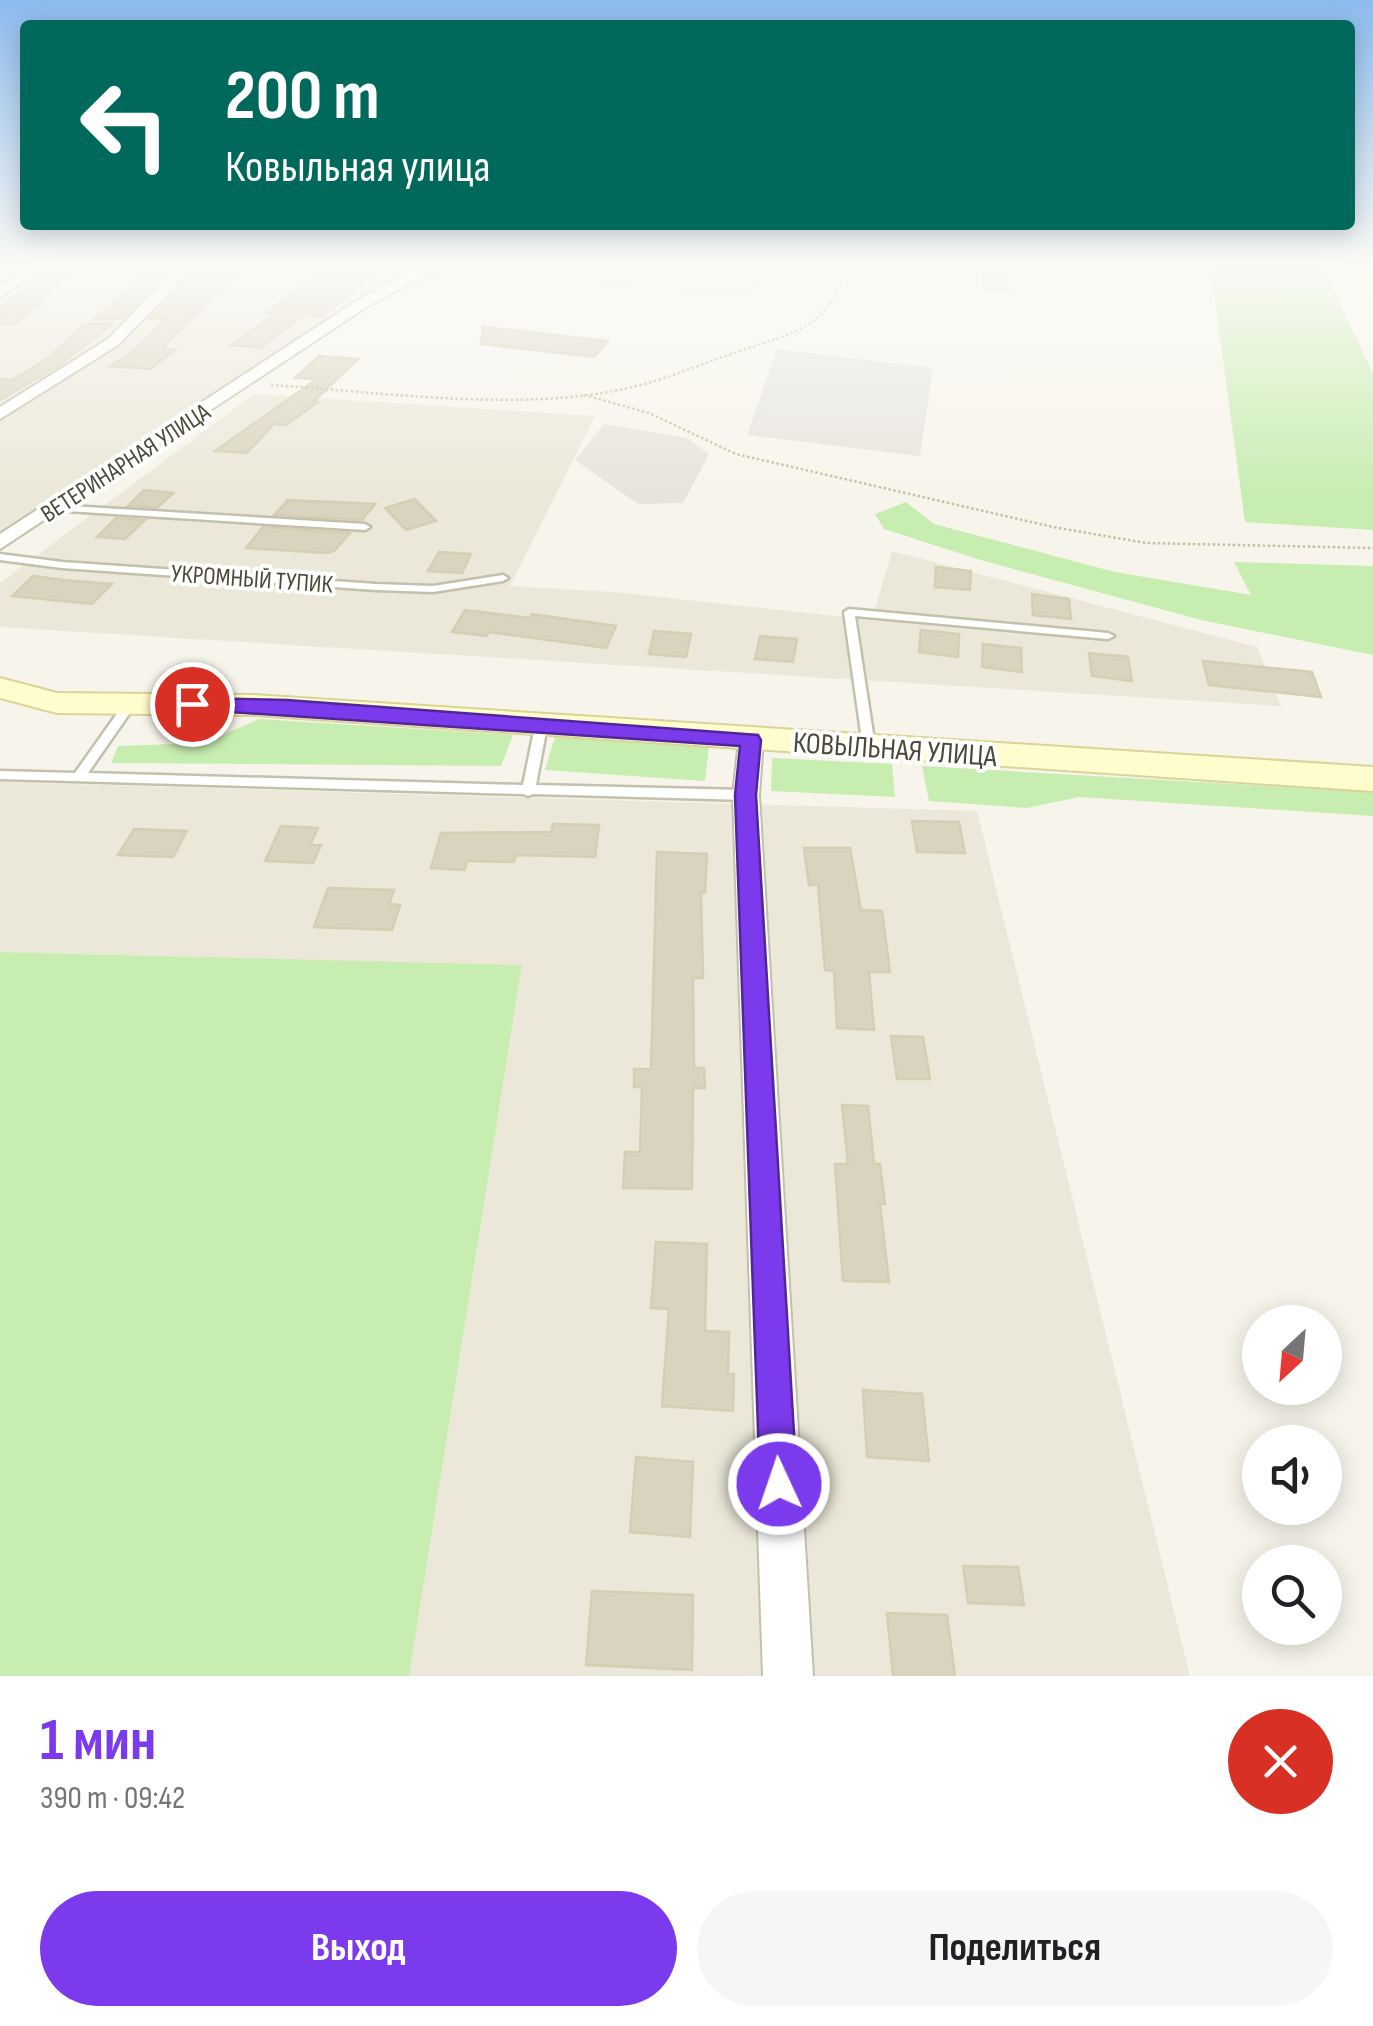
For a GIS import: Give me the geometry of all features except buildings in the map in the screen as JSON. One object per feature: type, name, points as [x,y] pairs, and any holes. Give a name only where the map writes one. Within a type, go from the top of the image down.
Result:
[{"type":"street","points":[[0,414],[114,341]]},
{"type":"street","name":"ВЕТЕРИНАРНАЯ УЛИЦА","points":[[0,543],[307,341]]},
{"type":"street","name":"КОВЫЛЬНАЯ УЛИЦА","points":[[0,688],[58,703],[254,704],[1373,779]]},
{"type":"street","points":[[751,740],[746,795],[788,1676]]},
{"type":"lane","name":"УКРОМНЫЙ ТУПИК","points":[[54,508],[365,527]]},
{"type":"lane","name":"УКРОМНЫЙ ТУПИК","points":[[0,558],[376,587],[433,589],[503,578]]},
{"type":"lane","points":[[869,747],[849,612],[1108,636]]},
{"type":"lane","points":[[79,778],[130,704]]},
{"type":"lane","points":[[528,791],[540,726]]},
{"type":"lane","points":[[0,775],[746,795]]},
{"type":"path","points":[[247,382],[527,400],[634,387],[766,341]]},
{"type":"path","points":[[584,395],[649,412],[736,454],[1052,527],[1146,543],[1373,548]]},
{"type":"shaded area","points":[[0,341],[302,341],[0,539]]},
{"type":"shaded area","points":[[777,349],[933,368],[920,456],[747,435]]},
{"type":"shaded area","points":[[254,394],[595,416],[510,586],[614,592],[872,620],[892,551],[1257,647],[1281,706],[0,627],[0,583]]},
{"type":"shaded area","points":[[604,424],[687,438],[709,454],[683,503],[638,504],[575,460]]},
{"type":"shaded area","points":[[0,782],[977,811],[1190,1676],[409,1676],[522,966],[0,952]]},
{"type":"green space","points":[[1221,341],[1358,341],[1373,374],[1373,530],[1245,522]]},
{"type":"green space","points":[[906,502],[934,524],[1115,572],[1251,595],[1234,562],[1373,566],[1373,655],[1201,620],[984,561],[884,529],[875,514]]},
{"type":"green space","points":[[259,719],[513,735],[501,766],[111,763],[118,746],[205,743]]},
{"type":"green space","points":[[555,737],[709,747],[705,781],[545,770]]},
{"type":"green space","points":[[772,758],[892,764],[895,797],[771,791]]},
{"type":"green space","points":[[922,766],[1373,792],[1373,816],[1079,797],[1027,808],[929,801]]},
{"type":"green space","points":[[0,952],[522,965],[409,1676],[0,1676]]},
{"type":"route","points":[[192,704],[287,706],[751,740],[746,795],[779,1484]]}]
